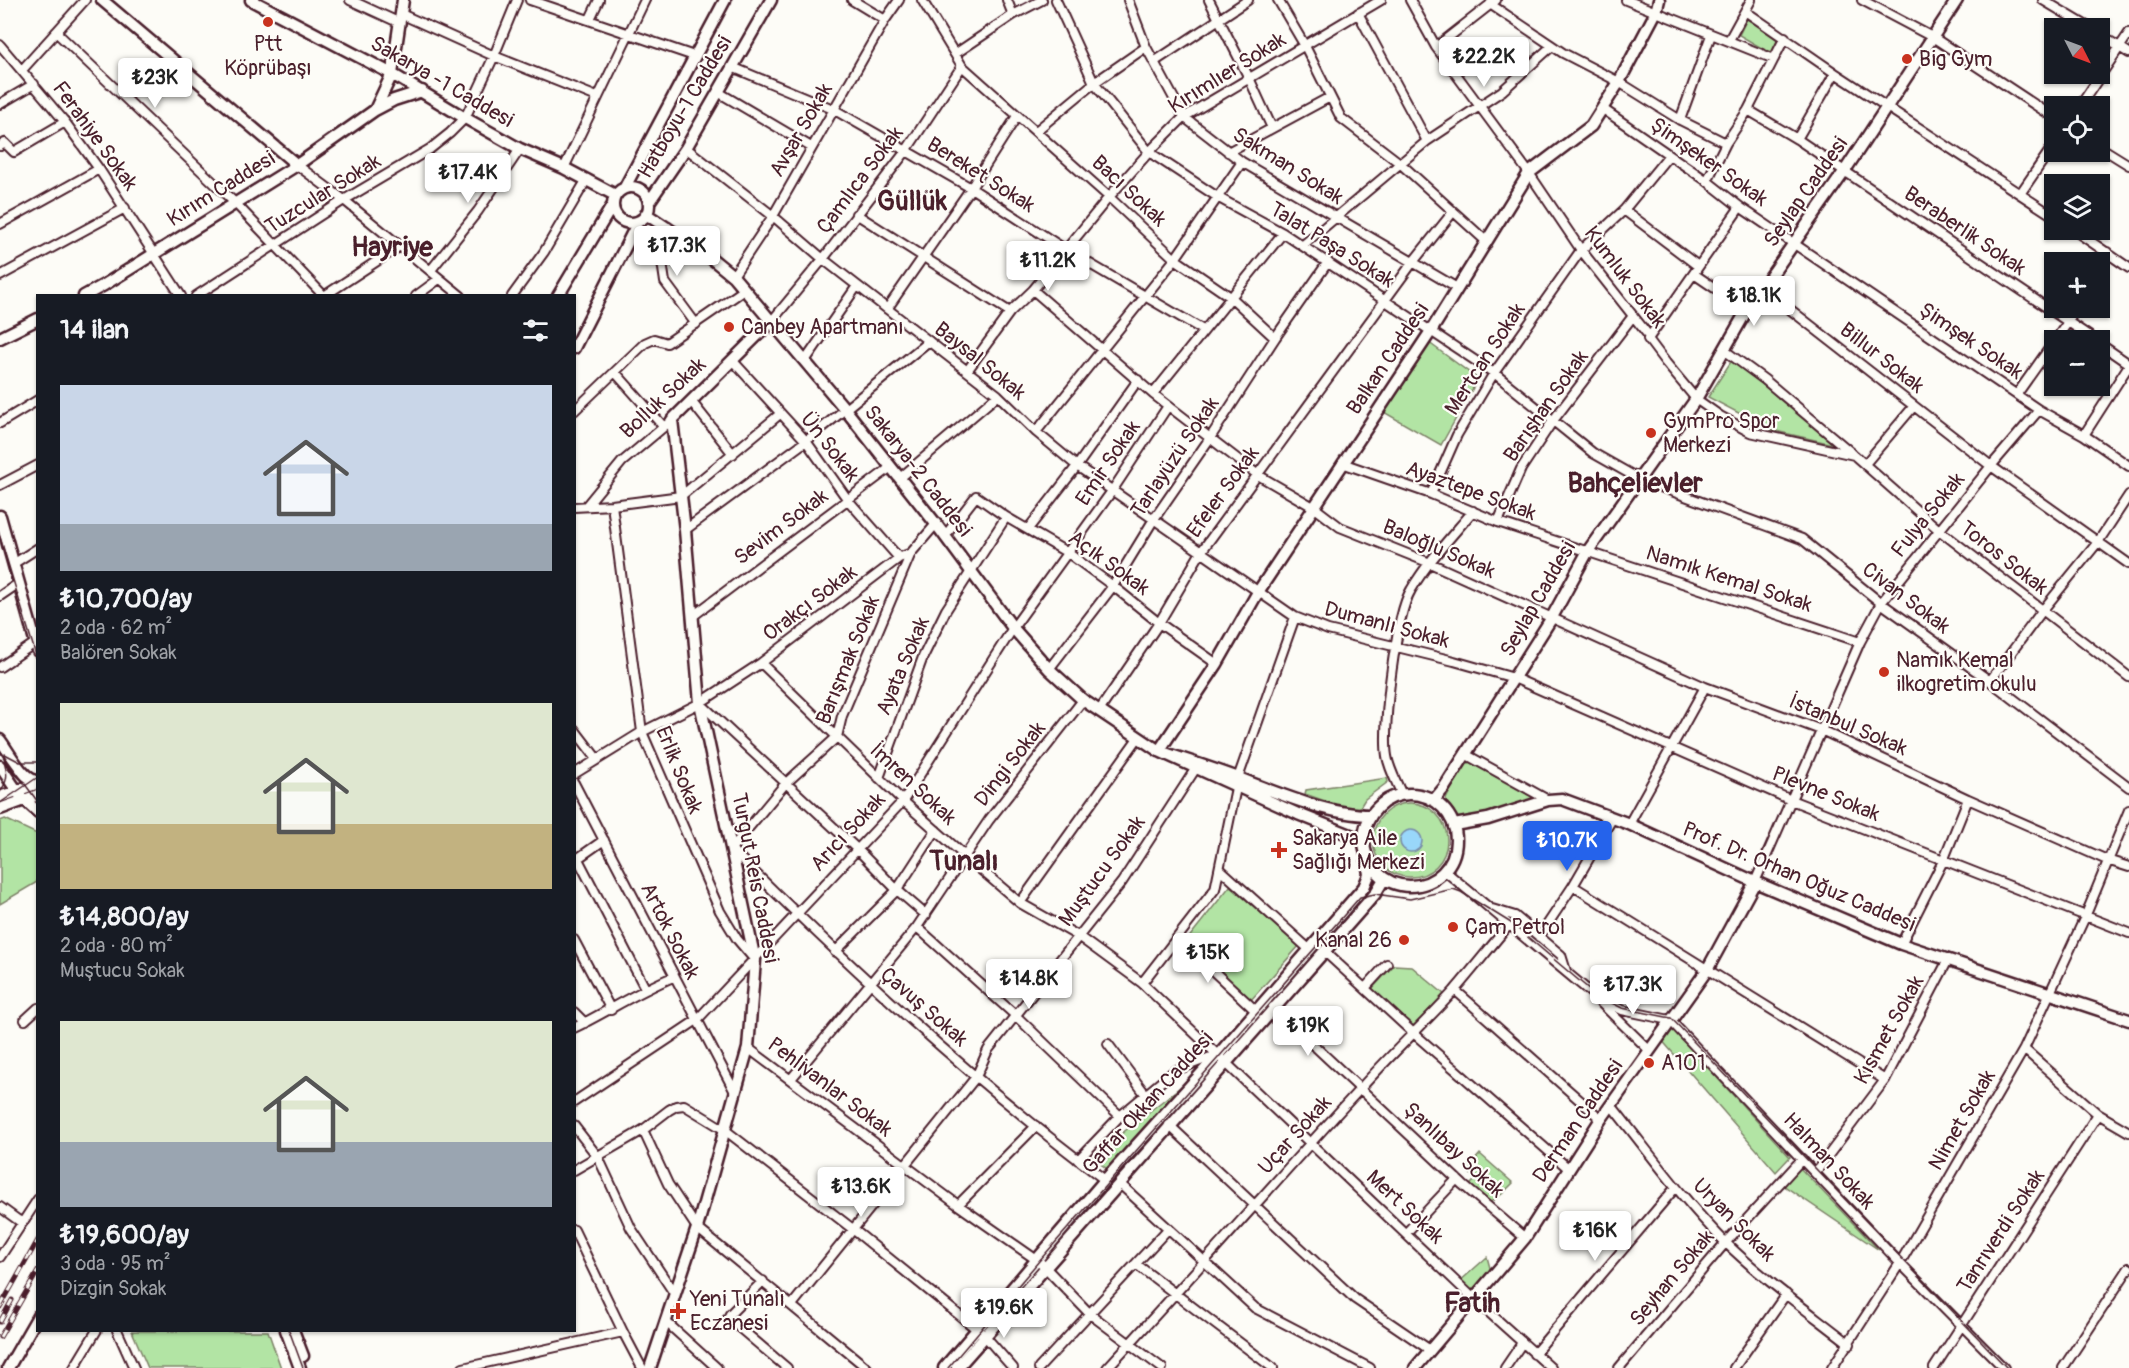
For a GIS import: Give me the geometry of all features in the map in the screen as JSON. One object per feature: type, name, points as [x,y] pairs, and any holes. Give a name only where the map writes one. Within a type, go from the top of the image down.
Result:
[{"type":"main road","points":[[102,0],[297,165]]},
{"type":"main road","name":"Sakarya -1 Caddesi","points":[[251,0],[263,3],[393,74],[520,148],[587,179],[614,200],[614,212],[621,220],[632,223],[642,218]]},
{"type":"main road","name":"Kırım Caddesi","points":[[375,111],[393,74],[403,0]]},
{"type":"main road","points":[[559,294],[614,200],[625,188],[725,0]]},
{"type":"main road","name":"Hatboyu-1 Caddesi","points":[[649,202],[686,148],[771,0]]},
{"type":"main road","name":"Balkan Caddesi","points":[[1159,751],[1217,664],[1258,592],[1431,331],[1529,173],[1591,126],[1603,109],[1656,12],[1659,0]]},
{"type":"main road","name":"Seylap Caddesi","points":[[1434,800],[1444,788],[1551,619],[1588,551],[1696,399],[1747,310],[1844,172],[1957,0]]},
{"type":"main road","name":"Kırım Caddesi","points":[[88,294],[236,204],[375,111],[394,100],[422,91]]},
{"type":"main road","points":[[576,344],[649,202],[643,191],[638,188],[625,188]]},
{"type":"main road","name":"Sakarya-2 Caddesi","points":[[642,218],[668,227],[733,276],[846,409],[936,524],[1013,628],[1049,669],[1083,700],[1159,751],[1196,768],[1237,782]]},
{"type":"main road","points":[[0,338],[36,320]]},
{"type":"main road","name":"Bolluk Sokak","points":[[668,423],[771,322]]},
{"type":"main road","name":"Turgut Reis Caddesi","points":[[650,1368],[697,1227],[748,1048],[755,960],[699,704],[685,530],[668,423]]},
{"type":"main road","points":[[0,516],[19,583],[33,611],[36,647]]},
{"type":"main road","points":[[0,740],[35,781],[0,797]]},
{"type":"main road","name":"Sakarya-2 Caddesi","points":[[1159,751],[1237,782],[1298,814],[1364,840]]},
{"type":"main road","points":[[0,766],[23,800],[36,810]]},
{"type":"main road","points":[[1237,782],[1351,815],[1371,815]]},
{"type":"main road","points":[[1402,795],[1424,796],[1434,800],[1446,811],[1454,825],[1457,837],[1452,861],[1445,871],[1434,881],[1420,886],[1405,887],[1391,883],[1378,875],[1367,859],[1364,840],[1365,827],[1371,815],[1379,806],[1402,795]]},
{"type":"main road","points":[[0,808],[36,796]]},
{"type":"main road","name":"Prof. Dr. Orhan Oğuz Caddesi","points":[[1454,825],[1488,819],[1548,800],[1562,800],[1629,824],[1755,882],[1901,944],[2129,1020]]},
{"type":"main road","name":"Gaffar Okkan Caddesi","points":[[1041,1263],[1119,1183],[1169,1125],[1256,1011],[1364,887],[1369,875],[1367,859]]},
{"type":"main road","name":"Gaffar Okkan Caddesi","points":[[944,1368],[981,1333],[1041,1263],[1105,1180],[1273,1007],[1375,894],[1384,879]]},
{"type":"main road","name":"Derman Caddesi","points":[[1415,1368],[1524,1238],[1611,1104],[1707,970],[1755,882]]},
{"type":"main road","points":[[8,1368],[36,1319]]},
{"type":"main road","points":[[286,1332],[300,1368]]},
{"type":"main road","points":[[295,1332],[307,1368]]},
{"type":"main road","name":"Gaffar Okkan Caddesi","points":[[957,1368],[981,1333]]},
{"type":"street","points":[[22,70],[85,0]]},
{"type":"street","points":[[350,0],[597,97]]},
{"type":"street","points":[[465,118],[517,0]]},
{"type":"street","points":[[530,0],[694,56]]},
{"type":"street","points":[[590,19],[599,0]]},
{"type":"street","points":[[564,168],[645,0]]},
{"type":"street","points":[[852,0],[885,20]]},
{"type":"street","name":"Avşar Sokak","points":[[733,276],[773,216],[833,109],[899,0]]},
{"type":"street","points":[[922,0],[962,66]]},
{"type":"street","points":[[1007,0],[1013,15]]},
{"type":"street","points":[[955,54],[1013,15],[1042,0]]},
{"type":"street","name":"Talat Paşa Sokak","points":[[1056,0],[1094,83],[1149,152],[1219,198],[1283,233],[1494,372],[1552,422],[1593,453],[1639,479]]},
{"type":"street","name":"Sakman Sokak","points":[[1128,0],[1146,47],[1184,117],[1242,162],[1457,288]]},
{"type":"street","points":[[1209,0],[1272,128]]},
{"type":"street","points":[[1154,62],[1248,0]]},
{"type":"street","points":[[1278,0],[1305,46],[1341,118],[1401,164],[1487,242]]},
{"type":"street","name":"Kırımlıer Sokak","points":[[967,371],[1010,312],[1033,290],[1149,152],[1184,117],[1381,0]]},
{"type":"street","name":"Kumluk Sokak","points":[[1410,0],[1436,47],[1529,173],[1581,250],[1696,399]]},
{"type":"street","points":[[1626,0],[1774,59]]},
{"type":"street","points":[[1729,40],[1751,0]]},
{"type":"street","points":[[1862,0],[1934,38],[2044,111]]},
{"type":"street","points":[[2043,0],[2073,18]]},
{"type":"street","points":[[1436,47],[1493,2],[1552,46],[1619,82],[1680,120],[1726,143]]},
{"type":"street","points":[[1745,11],[1835,74],[2044,210]]},
{"type":"street","points":[[1358,13],[1427,141]]},
{"type":"street","points":[[56,32],[177,151],[236,204],[322,294]]},
{"type":"street","points":[[2087,96],[2129,33]]},
{"type":"street","points":[[1680,120],[1711,35]]},
{"type":"street","points":[[1707,181],[1726,143],[1748,110],[1785,37]]},
{"type":"street","points":[[2110,41],[2129,53]]},
{"type":"street","name":"Ferahiye Sokak","points":[[0,45],[65,122],[99,169],[181,294]]},
{"type":"street","points":[[1303,246],[1427,141],[1502,91],[1552,46]]},
{"type":"street","points":[[1036,131],[1094,83],[1146,47]]},
{"type":"street","name":"Bacı Sokak","points":[[962,66],[1175,259],[1232,298],[1275,338]]},
{"type":"street","name":"Çamlıca Sokak","points":[[771,322],[823,260],[906,151],[962,66]]},
{"type":"street","name":"Bereket Sokak","points":[[732,67],[833,109],[971,188],[1066,250],[1203,330]]},
{"type":"street","points":[[1797,139],[1835,74]]},
{"type":"street","points":[[0,104],[34,84]]},
{"type":"street","points":[[718,92],[811,147]]},
{"type":"street","points":[[1228,152],[1330,97]]},
{"type":"street","name":"Şimşeker Sokak","points":[[1603,109],[1707,181],[1740,207],[1795,243]]},
{"type":"street","name":"Beraberlik Sokak","points":[[1748,110],[1797,139],[2080,330]]},
{"type":"street","points":[[887,309],[971,188],[1017,116]]},
{"type":"street","name":"Tuzcular Sokak","points":[[199,294],[344,200],[430,149],[465,118]]},
{"type":"street","points":[[0,146],[5,143],[14,152],[65,122]]},
{"type":"street","points":[[431,270],[478,212],[520,148]]},
{"type":"street","name":"Baysal Sokak","points":[[686,148],[773,216],[823,260],[998,395],[1036,432],[1077,466],[1258,592]]},
{"type":"street","points":[[2110,153],[2129,165]]},
{"type":"street","name":"Mertcan Sokak","points":[[1431,494],[1457,435],[1494,372],[1581,250],[1624,210],[1669,155]]},
{"type":"street","points":[[2020,194],[2044,159]]},
{"type":"street","points":[[1036,432],[1175,259],[1242,162]]},
{"type":"street","points":[[297,165],[344,200],[459,294]]},
{"type":"street","points":[[0,224],[99,169]]},
{"type":"street","points":[[513,294],[544,252],[587,179]]},
{"type":"street","points":[[1648,339],[1740,207]]},
{"type":"street","points":[[0,276],[125,208]]},
{"type":"street","points":[[1624,210],[1747,310]]},
{"type":"street","name":"Efeler Sokak","points":[[1098,711],[1159,623],[1201,552],[1413,262],[1453,212]]},
{"type":"street","points":[[856,214],[1010,312]]},
{"type":"street","points":[[668,227],[662,262],[665,282],[696,324]]},
{"type":"street","points":[[1154,394],[1283,233]]},
{"type":"street","points":[[2089,240],[2107,252]]},
{"type":"street","name":"Şimşek Sokak","points":[[1795,243],[2039,410],[2084,435],[2129,466]]},
{"type":"street","points":[[327,294],[400,246]]},
{"type":"street","points":[[2110,254],[2129,268]]},
{"type":"street","name":"Tarlayüzü Sokak","points":[[1049,669],[1113,585],[1154,519],[1328,262]]},
{"type":"street","points":[[419,294],[440,279]]},
{"type":"street","points":[[805,361],[857,286]]},
{"type":"street","points":[[576,409],[645,343],[654,339],[666,343],[744,290]]},
{"type":"street","name":"Baloğlu Sokak","points":[[1033,290],[1168,406],[1258,476],[1315,508],[1340,527],[1430,563],[1551,619]]},
{"type":"street","name":"Billur Sokak","points":[[1747,310],[1771,298],[1795,313],[1991,466]]},
{"type":"street","name":"Barışhan Sokak","points":[[1498,522],[1521,469],[1552,422],[1633,316]]},
{"type":"street","points":[[2017,394],[2070,318]]},
{"type":"street","points":[[685,530],[806,441],[929,341]]},
{"type":"street","name":"Toros Sokak","points":[[1724,350],[1854,454],[1939,530],[2129,677]]},
{"type":"street","points":[[2084,435],[2129,364],[2110,351]]},
{"type":"street","name":"Ün Sokak","points":[[732,360],[806,441],[848,500],[899,558]]},
{"type":"street","points":[[615,372],[668,423]]},
{"type":"street","points":[[1028,529],[1077,466],[1138,380]]},
{"type":"street","points":[[900,478],[998,395]]},
{"type":"street","points":[[1696,399],[1750,432],[1854,454]]},
{"type":"street","points":[[0,423],[36,401]]},
{"type":"street","points":[[691,401],[733,454]]},
{"type":"street","name":"Emir Sokak","points":[[1013,628],[1112,491],[1168,406]]},
{"type":"street","points":[[1865,464],[1914,406]]},
{"type":"street","name":"Fulya Sokak","points":[[1755,882],[1860,642],[1881,603],[2039,410]]},
{"type":"street","points":[[576,507],[612,505],[681,496],[780,414]]},
{"type":"street","name":"Bolluk Sokak","points":[[586,506],[622,462],[668,423]]},
{"type":"street","name":"Ayaztepe Sokak","points":[[1342,463],[1431,494],[1498,522],[1588,551]]},
{"type":"street","points":[[0,485],[36,466]]},
{"type":"street","points":[[1991,466],[2129,564]]},
{"type":"street","name":"Sevim Sokak","points":[[693,616],[891,467]]},
{"type":"street","name":"Civan Sokak","points":[[1639,479],[1802,539],[1881,603],[1990,681],[2129,787]]},
{"type":"street","points":[[1990,681],[2042,611],[2098,543],[2129,495]]},
{"type":"street","name":"Açık Sokak","points":[[945,536],[976,496],[1006,517],[1068,553],[1217,664]]},
{"type":"street","name":"Erlik Sokak","points":[[612,505],[642,732],[720,912],[737,939],[755,960]]},
{"type":"street","points":[[1402,795],[1387,757],[1386,723],[1395,648],[1404,604],[1430,563],[1473,511]]},
{"type":"street","name":"Ayata Sokak","points":[[879,778],[923,657],[946,610],[1006,517]]},
{"type":"street","name":"Orakçı Sokak","points":[[576,773],[642,732],[699,704],[760,663],[899,558],[911,553],[936,524]]},
{"type":"street","points":[[14,564],[36,549]]},
{"type":"street","name":"Namık Kemal Sokak","points":[[1588,551],[1860,642]]},
{"type":"street","name":"Barışmak Sokak","points":[[731,849],[784,784],[837,737],[842,716],[911,553]]},
{"type":"street","points":[[0,596],[19,583]]},
{"type":"street","name":"Dumanlı Sokak","points":[[1258,592],[1295,617],[1328,630],[1514,678]]},
{"type":"street","points":[[1142,983],[1215,889],[1237,782],[1295,617]]},
{"type":"street","name":"İstanbul Sokak","points":[[1551,619],[1705,687],[1821,730],[1968,799],[2107,860],[2129,867]]},
{"type":"street","name":"Arıcı Sokak","points":[[576,1101],[697,1020],[755,960],[795,913],[858,850],[903,801],[1013,628]]},
{"type":"street","points":[[0,667],[36,647]]},
{"type":"street","name":"İmren Sokak","points":[[760,663],[903,801],[966,857],[1020,903],[1078,936],[1142,983],[1222,1058]]},
{"type":"street","name":"Plevne Sokak","points":[[1514,678],[1791,800],[2129,933]]},
{"type":"street","points":[[1629,824],[1705,687]]},
{"type":"street","name":"Dingi Sokak","points":[[791,1079],[917,927],[989,820],[1083,700]]},
{"type":"street","points":[[699,704],[926,915]]},
{"type":"street","points":[[576,732],[597,759]]},
{"type":"street","points":[[1020,903],[1138,738]]},
{"type":"street","points":[[1465,754],[1548,800]]},
{"type":"street","name":"Muştucu Sokak","points":[[792,1305],[976,1077],[987,1050],[1122,882],[1196,768]]},
{"type":"street","name":"Artok Sokak","points":[[576,787],[673,977],[736,1094]]},
{"type":"street","points":[[1901,944],[1943,861],[1968,799]]},
{"type":"street","name":"Nimet Sokak","points":[[1832,1368],[1850,1344],[1900,1263],[2024,1049],[2085,917],[2129,810]]},
{"type":"street","points":[[1539,937],[1573,886],[1612,819]]},
{"type":"street","points":[[835,952],[897,890],[936,830]]},
{"type":"street","points":[[604,840],[576,860],[645,988]]},
{"type":"street","name":"Çavuş Sokak","points":[[731,849],[835,952],[976,1077],[1105,1180]]},
{"type":"street","points":[[1220,869],[1310,950]]},
{"type":"street","points":[[1445,871],[1596,997],[1649,1050]]},
{"type":"street","points":[[1573,886],[1885,1080]]},
{"type":"street","points":[[1491,909],[1515,916],[1561,955],[1566,971]]},
{"type":"street","name":"Uçar Sokak","points":[[1107,1368],[1177,1294],[1203,1262],[1256,1206],[1360,1088],[1455,990],[1509,925]]},
{"type":"street","points":[[917,927],[1016,1015],[1120,1116]]},
{"type":"street","points":[[1178,938],[1256,1011]]},
{"type":"street","points":[[576,944],[611,1010]]},
{"type":"street","points":[[1324,951],[1569,1169]]},
{"type":"street","name":"Kısmet Sokak","points":[[1815,1173],[1885,1080],[1948,960]]},
{"type":"street","points":[[1365,988],[1387,964]]},
{"type":"street","points":[[576,1027],[611,1010],[645,988],[673,977]]},
{"type":"street","points":[[1455,990],[1601,1119]]},
{"type":"street","points":[[1596,997],[1622,1010],[1670,1020]]},
{"type":"street","name":"Şanlıbay Sokak","points":[[1273,1007],[1457,1179],[1524,1238]]},
{"type":"street","points":[[25,1020],[36,1010]]},
{"type":"street","points":[[576,1014],[585,1023]]},
{"type":"street","name":"Halman Sokak","points":[[1670,1020],[2001,1367]]},
{"type":"street","points":[[1108,1044],[1146,1095]]},
{"type":"street","name":"Pehlivanlar Sokak","points":[[748,1048],[958,1205],[1041,1263],[1090,1314],[1162,1368]]},
{"type":"street","points":[[2024,1049],[2098,1113],[2129,1132]]},
{"type":"street","points":[[1078,1160],[1120,1116],[1174,1071],[1222,1058]]},
{"type":"street","name":"Mert Sokak","points":[[1222,1058],[1473,1298],[1551,1368]]},
{"type":"street","name":"Uryan Sokak","points":[[1611,1104],[1676,1187],[1726,1242],[1786,1294],[1850,1344]]},
{"type":"street","points":[[576,1169],[643,1130],[669,1110],[684,1105],[725,1130],[854,1230],[981,1333],[1013,1368]]},
{"type":"street","name":"Tanrıverdi Sokak","points":[[1934,1368],[2098,1113]]},
{"type":"street","points":[[1169,1125],[1355,1299],[1430,1350]]},
{"type":"street","points":[[958,1205],[1036,1126]]},
{"type":"street","points":[[576,1129],[598,1157],[631,1228],[674,1293]]},
{"type":"street","points":[[643,1130],[668,1184],[697,1227],[792,1305],[856,1365],[867,1368]]},
{"type":"street","name":"Seyhan Sokak","points":[[1619,1368],[1726,1242],[1802,1159]]},
{"type":"street","points":[[1406,1233],[1457,1179]]},
{"type":"street","points":[[1119,1183],[1255,1308],[1370,1368]]},
{"type":"street","points":[[1534,1354],[1676,1187]]},
{"type":"street","points":[[0,1257],[36,1202]]},
{"type":"street","points":[[0,1207],[22,1223]]},
{"type":"street","points":[[1039,1368],[1168,1229]]},
{"type":"street","points":[[576,1236],[642,1368]]},
{"type":"street","points":[[1136,1264],[1273,1368]]},
{"type":"street","points":[[2063,1368],[2129,1268]]},
{"type":"street","points":[[763,1281],[728,1318],[787,1368]]},
{"type":"street","points":[[1734,1368],[1786,1294]]},
{"type":"street","points":[[665,1322],[717,1368]]},
{"type":"street","points":[[74,1368],[96,1332]]},
{"type":"street","points":[[118,1332],[134,1368]]},
{"type":"street","points":[[463,1368],[622,1332]]},
{"type":"street","points":[[1505,1368],[1522,1343]]},
{"type":"green space","points":[[1747,19],[1781,38],[1772,54],[1739,35]]},
{"type":"green space","points":[[1428,342],[1478,379],[1441,445],[1382,411]]},
{"type":"green space","points":[[1732,360],[1837,445],[1771,430],[1708,397]]},
{"type":"green space","points":[[1467,758],[1537,797],[1458,823],[1443,805]]},
{"type":"green space","points":[[1387,778],[1388,782],[1365,799],[1357,812],[1305,794],[1306,790]]},
{"type":"green space","points":[[1403,803],[1417,803],[1431,809],[1441,819],[1447,833],[1445,854],[1431,871],[1417,877],[1403,877],[1389,871],[1379,861],[1373,847],[1373,833],[1379,819],[1389,809]]},
{"type":"green space","points":[[5,819],[36,834],[36,883],[0,904],[0,821]]},
{"type":"green space","points":[[1230,886],[1299,946],[1251,1000],[1187,940]]},
{"type":"green space","points":[[1394,965],[1411,966],[1444,994],[1410,1030],[1369,992]]},
{"type":"green space","points":[[1668,1030],[1674,1031],[1790,1157],[1776,1172],[1660,1038]]},
{"type":"green space","points":[[1184,1084],[1107,1169],[1092,1157]]},
{"type":"green space","points":[[1480,1154],[1513,1183],[1486,1205],[1467,1188],[1476,1179],[1466,1170]]},
{"type":"green space","points":[[1799,1167],[1879,1250],[1783,1185]]},
{"type":"green space","points":[[1487,1257],[1492,1275],[1473,1298],[1458,1283]]},
{"type":"green space","points":[[132,1332],[268,1332],[281,1368],[148,1368]]},
{"type":"water","points":[[1407,830],[1415,830],[1422,837],[1422,845],[1415,852],[1407,852],[1400,845],[1400,837]]},
{"type":"tram line","points":[[0,537],[36,655]]},
{"type":"tram line","points":[[0,750],[36,799]]},
{"type":"tram line","points":[[5,754],[20,762],[36,762]]},
{"type":"tram line","points":[[0,792],[6,777],[4,761]]},
{"type":"tram line","points":[[0,803],[36,778]]},
{"type":"tram line","points":[[948,1368],[1039,1261],[1360,897],[1375,894],[1410,899],[1453,889],[1511,923],[1596,995],[1622,1008],[1671,1018],[2007,1368]]},
{"type":"tram line","points":[[290,1332],[303,1368]]},
{"type":"railway","points":[[0,1307],[36,1244]]},
{"type":"railway","points":[[0,1337],[36,1274]]},
{"type":"railway","points":[[0,1322],[12,1300]]},
{"type":"place","name":"Ptt Köprübaşı","points":[[268,22]]},
{"type":"place","name":"Big Gym","points":[[1907,59]]},
{"type":"place","name":"Canbey Apartmanı","points":[[729,327]]},
{"type":"place","name":"GymPro Spor Merkezi","points":[[1651,433]]},
{"type":"place","name":"Namık Kemal ilkogretim okulu","points":[[1884,672]]},
{"type":"place","name":"Sakarya Aile Sağlığı Merkezi","points":[[1279,850]]},
{"type":"place","name":"Çam Petrol","points":[[1453,927]]},
{"type":"place","name":"Kanal 26","points":[[1404,940]]},
{"type":"place","name":"A101","points":[[1649,1063]]},
{"type":"place","name":"Yeni Tunalı Eczanesi","points":[[678,1311]]},
{"type":"district","name":"Güllük","points":[[912,201]]},
{"type":"district","name":"Hayriye","points":[[392,247]]},
{"type":"district","name":"Bahçelievler","points":[[1635,483]]},
{"type":"district","name":"Tunalı","points":[[964,861]]},
{"type":"district","name":"Fatih","points":[[1472,1303]]}]
